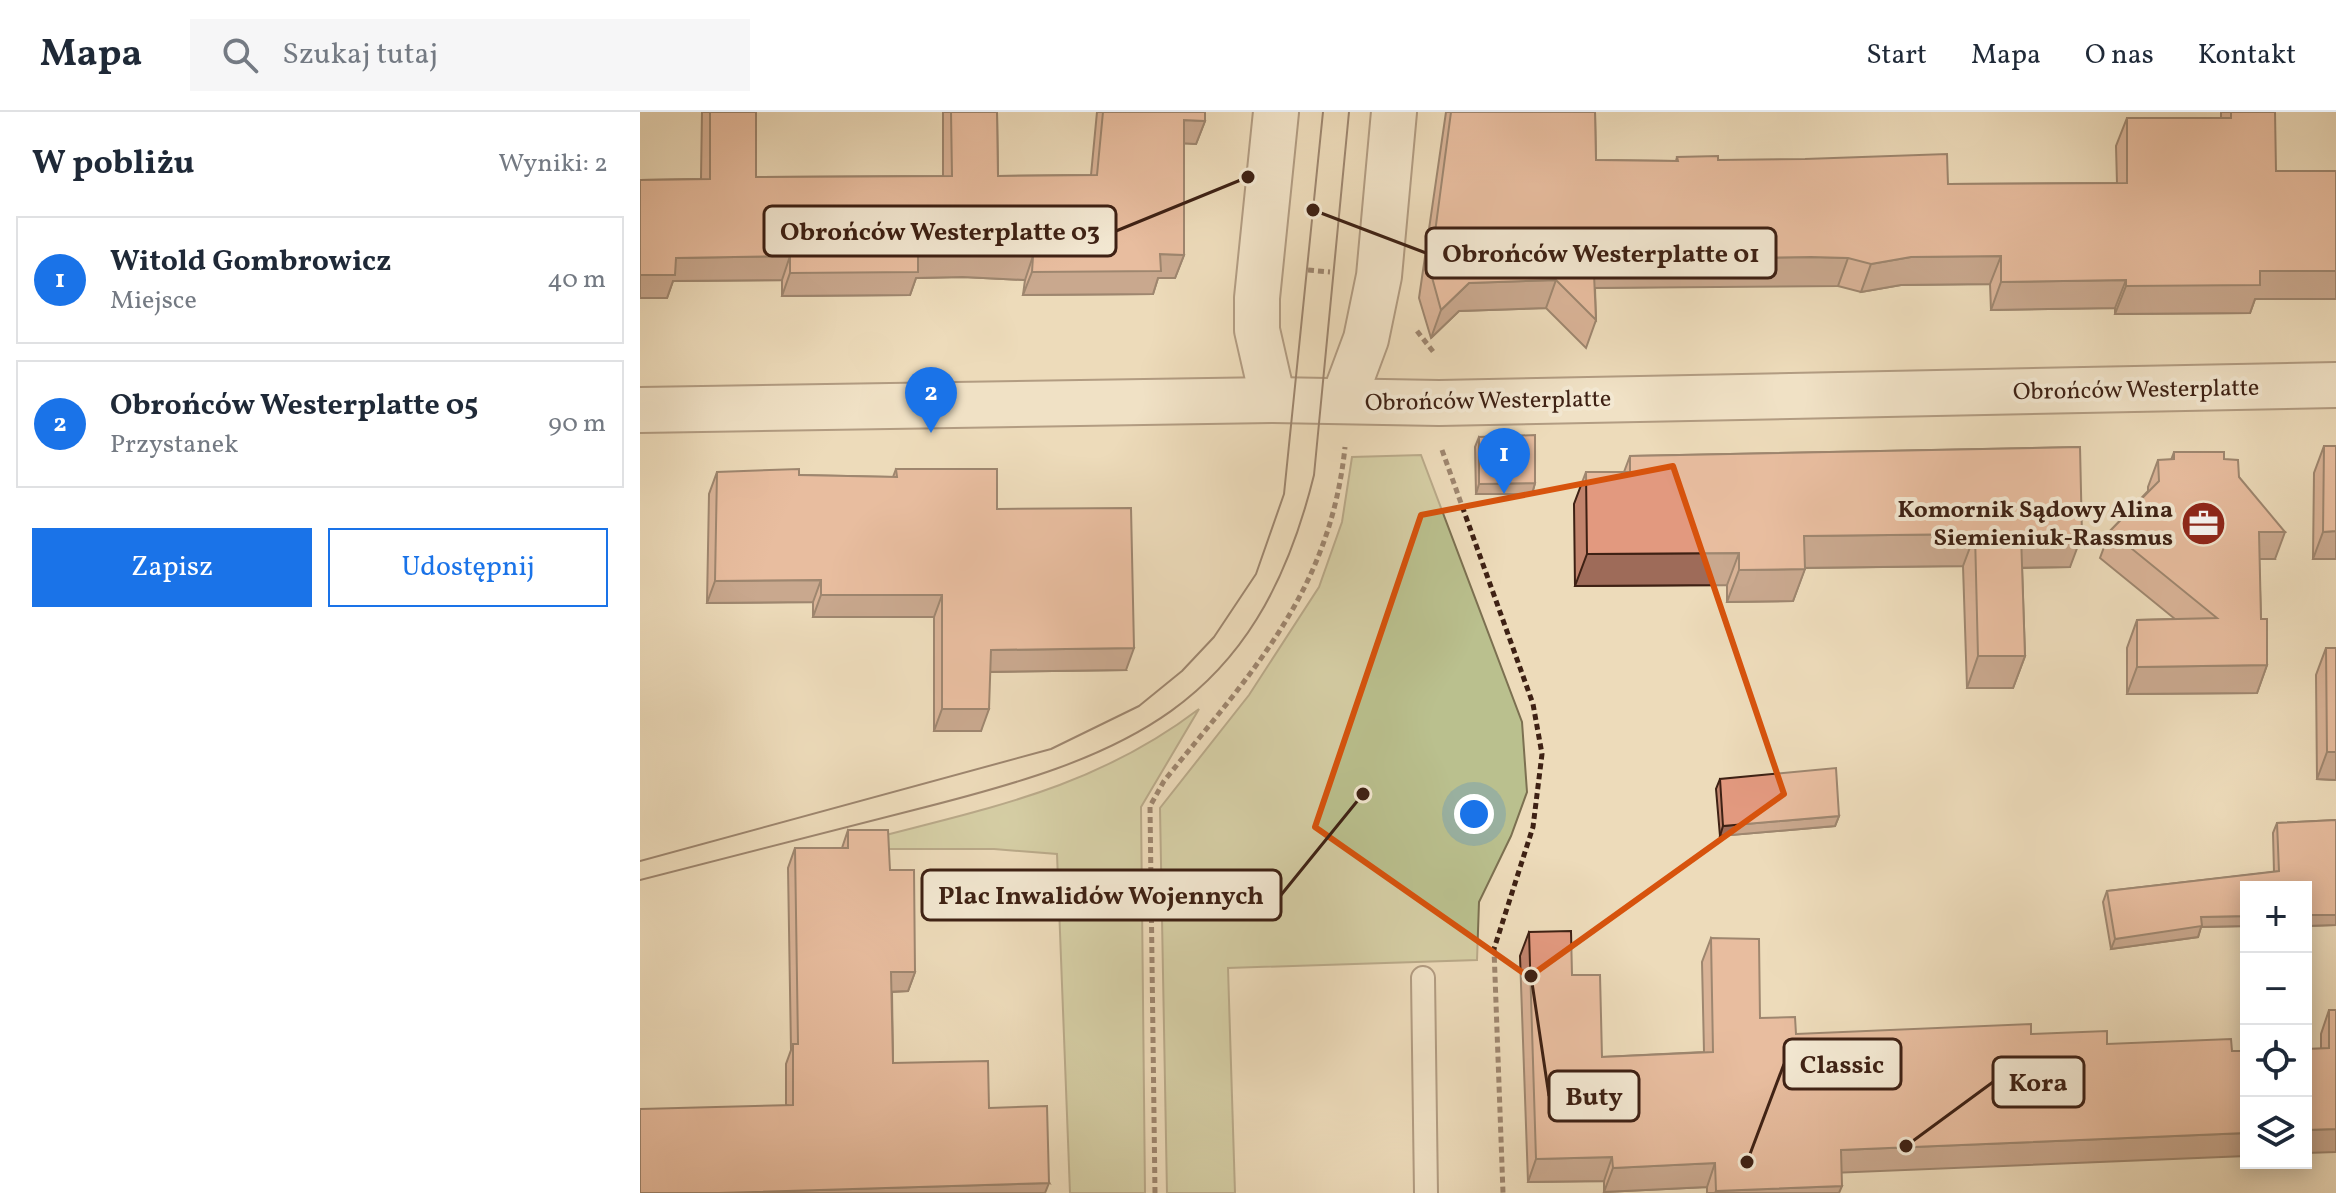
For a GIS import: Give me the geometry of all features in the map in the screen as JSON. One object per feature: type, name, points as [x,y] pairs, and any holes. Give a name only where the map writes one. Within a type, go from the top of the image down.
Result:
[{"type":"street","points":[[1273,400],[1257,330],[1276,112]]},
{"type":"street","points":[[1344,420],[1379,276],[1394,112]]},
{"type":"street","name":"Obrońców Westerplatte","points":[[640,410],[1273,400],[1344,420],[1439,403],[2336,385]]},
{"type":"lane","points":[[1423,978],[1426,1193]]},
{"type":"path","points":[[1261,265],[1379,276]]},
{"type":"path","points":[[1155,1193],[1150,806],[1164,781],[1253,670],[1303,593],[1324,546],[1340,494],[1344,420]]},
{"type":"path","points":[[1437,438],[1507,640],[1533,704],[1542,754],[1533,827],[1494,949],[1503,1193]]},
{"type":"highlighted area","points":[[1673,466],[1784,794],[1529,977],[1315,827],[1421,515]]},
{"type":"green space","points":[[1421,455],[1522,722],[1527,792],[1511,836],[1479,902],[1477,960],[1228,968],[1235,1193],[1167,1193],[1160,808],[1249,695],[1319,587],[1342,522],[1352,457]]},
{"type":"green space","points":[[1199,709],[1141,807],[1145,1193],[1070,1193],[1057,854],[994,849],[881,849],[855,843],[991,807],[1076,778],[1118,760]]},
{"type":"building","points":[[710,112],[756,112],[756,177],[952,176],[951,112],[997,112],[998,176],[1097,175],[1103,112],[1205,112],[1205,121],[1184,120],[1184,255],[1160,254],[1161,271],[1032,272],[1033,256],[918,255],[918,272],[790,273],[790,256],[676,258],[675,275],[640,275],[640,180],[710,179]]},
{"type":"building","points":[[1451,112],[1595,112],[1596,160],[1678,161],[1677,157],[1718,156],[1718,160],[1805,159],[1947,154],[1948,184],[2127,183],[2127,118],[2231,118],[2231,112],[2275,112],[2276,171],[2336,171],[2336,271],[2260,271],[2260,285],[2126,286],[2126,280],[2001,282],[2001,256],[1911,257],[1871,264],[1848,258],[1811,257],[1597,260],[1598,274],[1594,274],[1596,320],[1556,280],[1469,283],[1441,310],[1430,270]]},
{"type":"building","points":[[1535,435],[1535,483],[1479,484],[1479,437]]},
{"type":"building","points":[[2324,446],[2336,446],[2336,531],[2323,532]]},
{"type":"building","points":[[2080,447],[2082,535],[2021,535],[2025,656],[1978,656],[1975,534],[1804,536],[1805,569],[1739,570],[1739,553],[1587,554],[1586,472],[1630,472],[1630,456]]},
{"type":"building","points":[[2174,452],[2224,452],[2224,459],[2238,460],[2239,477],[2285,532],[2259,532],[2261,619],[2267,619],[2267,665],[2137,667],[2137,620],[2217,618],[2110,531],[2159,481],[2158,460],[2174,459]]},
{"type":"building","points":[[799,469],[799,475],[897,477],[896,469],[997,469],[997,509],[1131,508],[1134,648],[991,650],[989,709],[942,709],[942,595],[821,595],[821,580],[715,581],[717,472]]},
{"type":"building","points":[[2326,648],[2336,648],[2336,752],[2327,752]]},
{"type":"building","points":[[1836,768],[1839,816],[1723,826],[1720,779]]},
{"type":"building","points":[[2336,820],[2336,915],[2312,915],[2312,881],[2240,881],[2240,916],[2201,917],[2202,926],[2115,939],[2107,891],[2279,871],[2277,823]]},
{"type":"building","points":[[848,830],[888,830],[890,870],[914,870],[915,972],[891,972],[893,1063],[988,1061],[989,1108],[1047,1106],[1049,1183],[640,1193],[640,1109],[793,1105],[793,1044],[798,1044],[795,848],[848,848]]},
{"type":"building","points":[[1571,931],[1572,975],[1600,975],[1602,1057],[1713,1052],[1711,938],[1759,939],[1760,1018],[1795,1017],[1796,1034],[2031,1024],[2031,1034],[2107,1031],[2107,1044],[2231,1039],[2232,1051],[2240,1051],[2240,1133],[1841,1150],[1842,1186],[1716,1191],[1715,1163],[1613,1168],[1612,1157],[1536,1159],[1529,932]]},
{"type":"building","points":[[2329,1010],[2336,1010],[2336,1129],[2312,1130],[2312,1049],[2329,1048]]},
{"type":"tram line","points":[[640,861],[1051,749],[1139,706],[1182,671],[1214,637],[1256,574],[1284,494],[1323,112]]},
{"type":"tram line","points":[[640,880],[987,791],[1056,769],[1117,743],[1171,711],[1218,670],[1257,619],[1289,555],[1314,475],[1349,112]]},
{"type":"place","name":"Obrońców Westerplatte 03","points":[[1248,177]]},
{"type":"place","name":"Obrońców Westerplatte 01","points":[[1313,210]]},
{"type":"place","name":"Obrońców Westerplatte 05","points":[[931,433]]},
{"type":"place","name":"Witold Gombrowicz","points":[[1504,494]]},
{"type":"place","name":"Komornik Sądowy Alina Siemieniuk-Rassmus","points":[[2204,523]]},
{"type":"place","name":"Plac Inwalidów Wojennych","points":[[1363,794]]},
{"type":"place","name":"Buty","points":[[1531,976]]},
{"type":"place","name":"Kora","points":[[1906,1146]]},
{"type":"place","name":"Classic","points":[[1747,1162]]}]
